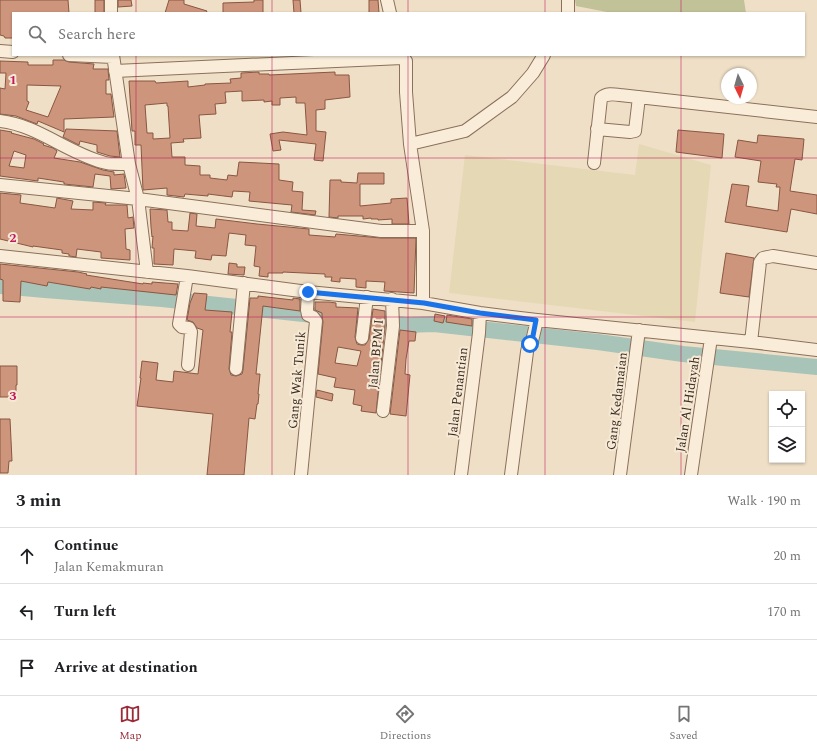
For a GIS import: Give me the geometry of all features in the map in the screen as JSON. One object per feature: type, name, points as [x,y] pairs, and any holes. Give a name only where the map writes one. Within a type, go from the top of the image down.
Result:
[{"type":"street","points":[[111,0],[111,12]]},
{"type":"street","points":[[386,0],[390,12]]},
{"type":"street","points":[[568,0],[568,12]]},
{"type":"street","points":[[0,51],[12,52]]},
{"type":"street","points":[[113,56],[129,164],[138,199],[147,272]]},
{"type":"street","points":[[115,71],[402,56],[406,61],[406,92],[410,144],[423,231],[424,303]]},
{"type":"street","points":[[410,144],[465,131],[512,97],[534,73],[543,56]]},
{"type":"street","points":[[594,162],[601,98],[603,95],[610,94],[817,117]]},
{"type":"street","points":[[597,129],[630,132],[635,131],[639,97]]},
{"type":"street","points":[[0,121],[13,123],[31,129],[88,157],[104,163],[129,164]]},
{"type":"street","points":[[0,185],[138,199],[381,231],[423,231]]},
{"type":"street","points":[[0,256],[187,276],[308,292],[424,303],[480,313],[534,331],[639,330],[711,338],[752,337],[817,350]]},
{"type":"street","points":[[752,337],[760,262],[763,258],[773,256],[817,263]]},
{"type":"street","points":[[187,276],[179,324],[182,327],[189,328],[191,332],[188,365]]},
{"type":"street","points":[[236,370],[244,283]]},
{"type":"street","name":"Gang Wak Tunik","points":[[301,475],[316,321],[307,313],[308,292]]},
{"type":"street","points":[[362,338],[367,297]]},
{"type":"street","name":"Jalan BPM I","points":[[383,411],[392,323],[392,299]]},
{"type":"street","name":"Jalan Penantian","points":[[461,475],[480,313]]},
{"type":"street","name":"Gang Kedamaian","points":[[620,475],[639,330]]},
{"type":"street","points":[[511,475],[527,352],[534,331]]},
{"type":"street","name":"Jalan Al Hidayah","points":[[691,475],[711,338]]},
{"type":"shaded area","points":[[639,144],[711,165],[695,322],[449,293],[465,155],[635,175]]},
{"type":"green space","points":[[575,0],[744,0],[746,12],[607,12],[576,6]]},
{"type":"building","points":[[0,0],[68,0],[69,12],[12,12],[12,38],[5,38],[4,36],[0,35]]},
{"type":"building","points":[[95,0],[104,0],[104,12],[95,12]]},
{"type":"building","points":[[118,0],[131,0],[132,6],[118,7]]},
{"type":"building","points":[[169,0],[184,0],[184,4],[207,11],[206,12],[165,12]]},
{"type":"building","points":[[254,0],[263,0],[263,12],[223,12],[223,3],[254,2]]},
{"type":"building","points":[[293,0],[300,0],[301,12],[294,12]]},
{"type":"building","points":[[369,0],[378,0],[379,12],[369,12]]},
{"type":"building","points":[[53,60],[64,60],[69,62],[94,64],[93,69],[108,69],[109,80],[106,80],[106,94],[111,94],[114,117],[64,119],[64,132],[38,121],[37,124],[16,116],[0,114],[0,88],[5,89],[6,73],[0,73],[0,61],[28,62],[28,65],[53,65]],"holes":[[[27,85],[61,86],[48,117],[26,110],[29,102],[27,101]]]},
{"type":"building","points":[[259,72],[259,74],[269,75],[335,72],[335,75],[349,75],[350,97],[325,100],[325,109],[316,110],[316,131],[326,132],[323,161],[314,160],[316,144],[279,140],[281,150],[273,151],[270,134],[283,132],[307,135],[305,103],[296,103],[296,97],[280,98],[280,105],[272,105],[272,101],[264,102],[264,100],[242,101],[242,91],[225,92],[226,103],[215,104],[216,114],[199,115],[201,138],[183,139],[184,142],[171,143],[172,157],[185,157],[185,165],[200,166],[200,175],[210,175],[210,178],[227,180],[228,175],[237,176],[239,162],[279,164],[279,180],[293,182],[292,191],[303,192],[302,210],[316,211],[315,215],[291,212],[292,205],[249,201],[250,192],[233,191],[232,197],[208,194],[208,196],[185,194],[184,197],[167,195],[167,188],[143,190],[141,145],[135,145],[135,131],[132,131],[129,81],[155,81],[156,83],[188,81],[188,87],[205,84],[231,83],[230,79],[241,78],[241,73]],"holes":[[[167,103],[170,138],[153,139],[153,133],[147,133],[145,105]]]},
{"type":"building","points":[[66,129],[117,131],[120,157],[97,152],[97,145],[80,141],[79,145],[63,137]]},
{"type":"building","points":[[0,130],[34,139],[44,144],[43,145],[53,148],[57,151],[54,158],[80,162],[114,172],[114,175],[124,174],[126,188],[111,189],[110,176],[95,174],[93,187],[64,184],[64,182],[38,178],[38,181],[0,176]],"holes":[[[14,151],[26,155],[24,168],[9,166]]]},
{"type":"building","points":[[678,130],[724,134],[722,158],[676,152]]},
{"type":"building","points":[[758,135],[804,139],[802,160],[795,159],[790,191],[817,195],[817,214],[791,209],[787,232],[725,222],[732,184],[749,186],[746,206],[778,211],[780,187],[776,187],[777,184],[758,182],[761,161],[735,157],[738,140],[757,143]]},
{"type":"building","points":[[358,173],[384,173],[384,184],[360,184],[360,206],[391,203],[391,199],[407,198],[409,224],[392,224],[392,219],[363,219],[363,216],[338,216],[338,218],[329,217],[330,180],[341,180],[341,182],[357,183]]},
{"type":"building","points":[[0,193],[21,195],[20,203],[55,208],[57,198],[73,201],[71,209],[93,210],[93,202],[106,203],[105,205],[127,205],[128,218],[133,217],[134,228],[125,229],[126,249],[130,250],[130,260],[101,258],[101,252],[77,249],[76,257],[69,256],[69,254],[62,253],[62,250],[33,247],[0,239]]},
{"type":"building","points":[[150,209],[167,210],[168,222],[172,222],[172,230],[188,231],[190,213],[197,214],[196,226],[215,228],[216,219],[309,229],[309,235],[335,237],[336,234],[381,238],[416,238],[414,293],[384,291],[385,282],[366,281],[366,288],[356,287],[356,279],[340,278],[340,282],[331,281],[332,277],[325,277],[325,274],[283,272],[268,273],[268,277],[259,276],[260,267],[254,266],[256,246],[245,245],[246,235],[229,233],[226,256],[212,255],[211,260],[195,258],[196,251],[174,249],[173,265],[154,264]]},
{"type":"building","points":[[726,253],[754,258],[749,297],[720,293]]},
{"type":"building","points":[[229,263],[237,264],[237,267],[245,267],[244,275],[228,274]]},
{"type":"building","points":[[0,264],[78,272],[87,274],[86,275],[143,284],[152,284],[152,282],[178,284],[176,295],[101,287],[101,289],[91,287],[90,289],[48,282],[47,286],[21,281],[20,302],[3,301],[3,280],[0,279]]},
{"type":"building","points":[[194,293],[207,294],[205,310],[232,312],[229,369],[231,375],[236,376],[242,374],[243,370],[250,298],[258,298],[258,296],[293,300],[293,298],[300,299],[300,311],[263,306],[256,374],[260,374],[258,404],[255,419],[249,418],[244,475],[207,475],[213,414],[137,406],[142,361],[158,363],[156,380],[173,382],[174,371],[198,374],[203,330],[197,328],[193,322],[187,320],[190,303]]},
{"type":"building","points":[[315,302],[336,303],[336,307],[358,308],[355,337],[357,344],[361,345],[365,345],[369,339],[373,309],[385,311],[385,326],[376,413],[361,411],[362,406],[353,404],[355,390],[334,387],[336,378],[318,374],[323,322],[322,313],[315,310]],"holes":[[[338,347],[361,351],[357,366],[335,363]]]},
{"type":"building","points":[[435,314],[445,316],[443,323],[434,321]]},
{"type":"building","points":[[447,315],[472,319],[472,326],[446,322]]},
{"type":"building","points":[[400,330],[416,332],[415,341],[409,341],[406,359],[405,374],[410,375],[406,416],[390,414]]},
{"type":"building","points":[[0,366],[17,366],[16,397],[0,397]]},
{"type":"building","points":[[317,390],[333,394],[332,401],[316,397]]},
{"type":"building","points":[[0,419],[10,419],[12,461],[9,461],[8,473],[0,473]]},
{"type":"waterway","points":[[0,286],[162,299],[406,325],[434,324],[598,342],[683,354],[817,367]]},
{"type":"route","points":[[308,292],[392,299],[536,320],[536,326],[530,344]]}]
